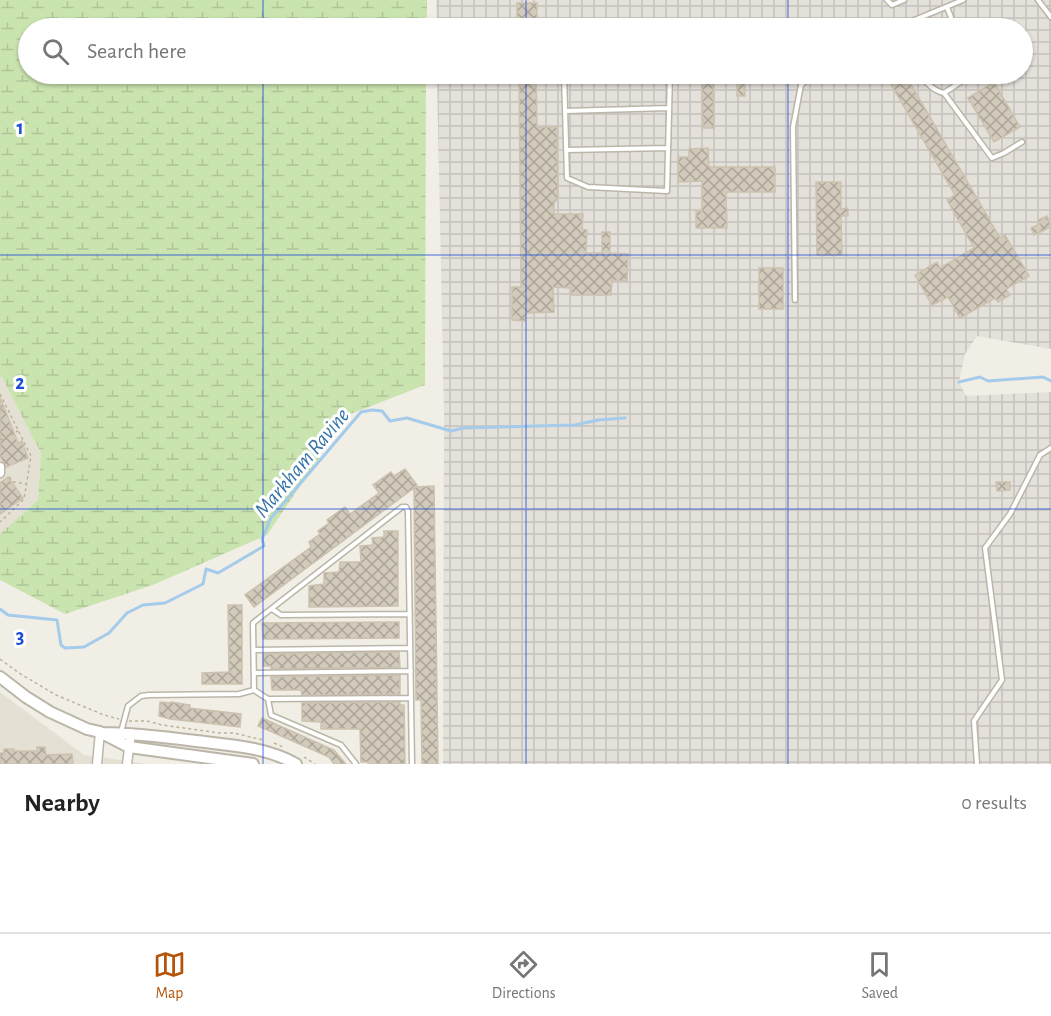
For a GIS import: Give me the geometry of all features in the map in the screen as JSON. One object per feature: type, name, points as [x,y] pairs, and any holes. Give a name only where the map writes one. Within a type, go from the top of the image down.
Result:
[{"type":"street","points":[[0,467],[3,474]]},
{"type":"street","points":[[0,677],[50,712],[87,729],[100,732],[129,747],[253,764]]},
{"type":"street","points":[[100,732],[129,729],[243,747],[270,752],[296,764]]},
{"type":"street","points":[[127,764],[129,729]]},
{"type":"street","points":[[97,764],[100,732]]},
{"type":"lane","points":[[887,0],[892,4],[904,0]]},
{"type":"lane","points":[[1038,0],[1051,17]]},
{"type":"lane","points":[[920,18],[959,1]]},
{"type":"lane","points":[[947,7],[951,18]]},
{"type":"lane","points":[[564,84],[567,178],[588,187],[667,191],[670,84]]},
{"type":"lane","points":[[795,300],[793,128],[802,84]]},
{"type":"lane","points":[[928,84],[938,92],[944,93],[958,84]]},
{"type":"lane","points":[[944,93],[992,158],[1022,142]]},
{"type":"lane","points":[[565,111],[669,108]]},
{"type":"lane","points":[[567,150],[668,148]]},
{"type":"lane","points":[[977,764],[974,721],[1002,680],[986,548],[1010,514],[1040,455],[1051,448]]},
{"type":"lane","points":[[255,690],[253,623],[402,507],[406,507],[408,511],[412,764]]},
{"type":"lane","points":[[272,609],[281,615],[410,614]]},
{"type":"lane","points":[[254,650],[410,648]]},
{"type":"lane","points":[[254,673],[411,671]]},
{"type":"lane","points":[[129,729],[123,720],[128,705],[141,696],[239,694],[255,690],[268,699],[411,698]]},
{"type":"lane","points":[[268,699],[271,715],[341,745],[356,764]]},
{"type":"path","points":[[0,394],[31,455],[24,499],[0,522]]},
{"type":"path","points":[[0,440],[19,431]]},
{"type":"path","points":[[3,474],[14,482],[27,484]]},
{"type":"path","points":[[0,659],[56,694],[104,715],[123,720],[129,729],[147,721],[162,725]]},
{"type":"shaded area","points":[[436,0],[1051,0],[1051,349],[977,336],[965,354],[959,382],[966,396],[1051,392],[1051,764],[443,764],[444,414],[437,84],[1033,84],[1033,18],[437,18]]},
{"type":"shaded area","points":[[0,374],[41,453],[38,500],[0,534]]},
{"type":"shaded area","points":[[0,692],[84,755],[149,764],[0,764]]},
{"type":"green space","points":[[0,0],[427,0],[427,18],[18,18],[18,84],[426,84],[425,385],[348,415],[267,535],[153,585],[65,614],[0,580],[0,534],[38,500],[41,453],[0,374]]},
{"type":"building","points":[[517,3],[537,3],[537,18],[517,18]]},
{"type":"building","points":[[519,84],[536,84],[537,127],[557,127],[558,198],[554,203],[554,214],[583,214],[582,229],[587,230],[586,253],[602,253],[602,232],[610,232],[610,253],[628,254],[627,281],[612,280],[611,295],[571,295],[571,288],[553,287],[554,312],[526,313],[525,321],[512,320],[512,287],[521,287]]},
{"type":"building","points":[[702,84],[713,84],[714,128],[703,128]]},
{"type":"building","points":[[737,84],[745,84],[745,96],[737,96]]},
{"type":"building","points":[[891,84],[911,84],[1000,238],[1005,235],[1029,276],[1006,289],[1010,295],[998,302],[995,298],[960,318],[948,297],[932,305],[915,275],[937,262],[940,268],[974,248],[947,200],[955,195]]},
{"type":"building","points":[[991,84],[995,84],[1020,127],[994,142],[968,98]]},
{"type":"building","points":[[708,148],[709,167],[775,167],[775,192],[728,192],[726,194],[727,228],[696,228],[696,211],[702,211],[702,181],[678,182],[678,157],[689,157],[689,149]]},
{"type":"building","points":[[816,182],[841,182],[841,209],[848,208],[848,216],[841,216],[842,255],[817,255]]},
{"type":"building","points":[[1047,216],[1051,227],[1034,235],[1031,228],[1040,224],[1038,220]]},
{"type":"building","points":[[759,268],[783,268],[783,309],[759,309]]},
{"type":"building","points":[[0,397],[18,443],[22,441],[28,458],[6,467],[0,456]]},
{"type":"building","points":[[405,469],[417,485],[414,487],[434,486],[438,764],[422,764],[421,700],[416,700],[414,488],[254,607],[245,595],[311,547],[309,542],[329,523],[327,520],[345,507],[350,514],[379,493],[373,485],[391,472],[394,476]]},
{"type":"building","points":[[8,477],[23,498],[0,514],[0,483]]},
{"type":"building","points":[[996,482],[1010,482],[1010,490],[997,491]]},
{"type":"building","points":[[384,531],[398,531],[398,606],[309,607],[309,586],[324,584],[324,573],[339,572],[340,562],[361,562],[360,546],[373,545],[372,538],[384,537]]},
{"type":"building","points":[[228,605],[242,605],[242,684],[202,684],[202,673],[229,672]]},
{"type":"building","points":[[399,622],[399,638],[263,639],[262,623]]},
{"type":"building","points":[[399,652],[400,667],[271,669],[271,666],[263,666],[263,654]]},
{"type":"building","points":[[400,675],[400,694],[302,695],[301,690],[272,690],[271,677]]},
{"type":"building","points":[[160,702],[241,714],[240,727],[159,716]]},
{"type":"building","points":[[400,702],[400,705],[404,705],[405,764],[361,762],[360,729],[321,729],[321,722],[302,721],[302,703]]},
{"type":"building","points":[[262,718],[334,750],[346,764],[334,764],[329,757],[258,726]]},
{"type":"building","points":[[37,747],[45,747],[46,755],[72,754],[73,764],[0,764],[0,753],[4,753],[4,749],[37,751]]},
{"type":"waterway","name":"Markham Ravine","points":[[959,382],[980,377],[988,381],[1043,377],[1051,381]]},
{"type":"waterway","name":"Markham Ravine","points":[[0,609],[8,615],[57,620],[61,645],[65,648],[84,647],[109,633],[127,613],[143,605],[165,603],[203,584],[206,569],[218,573],[264,546],[262,539],[271,518],[361,412],[382,411],[390,421],[407,418],[451,431],[463,428],[575,425],[625,418]]}]
